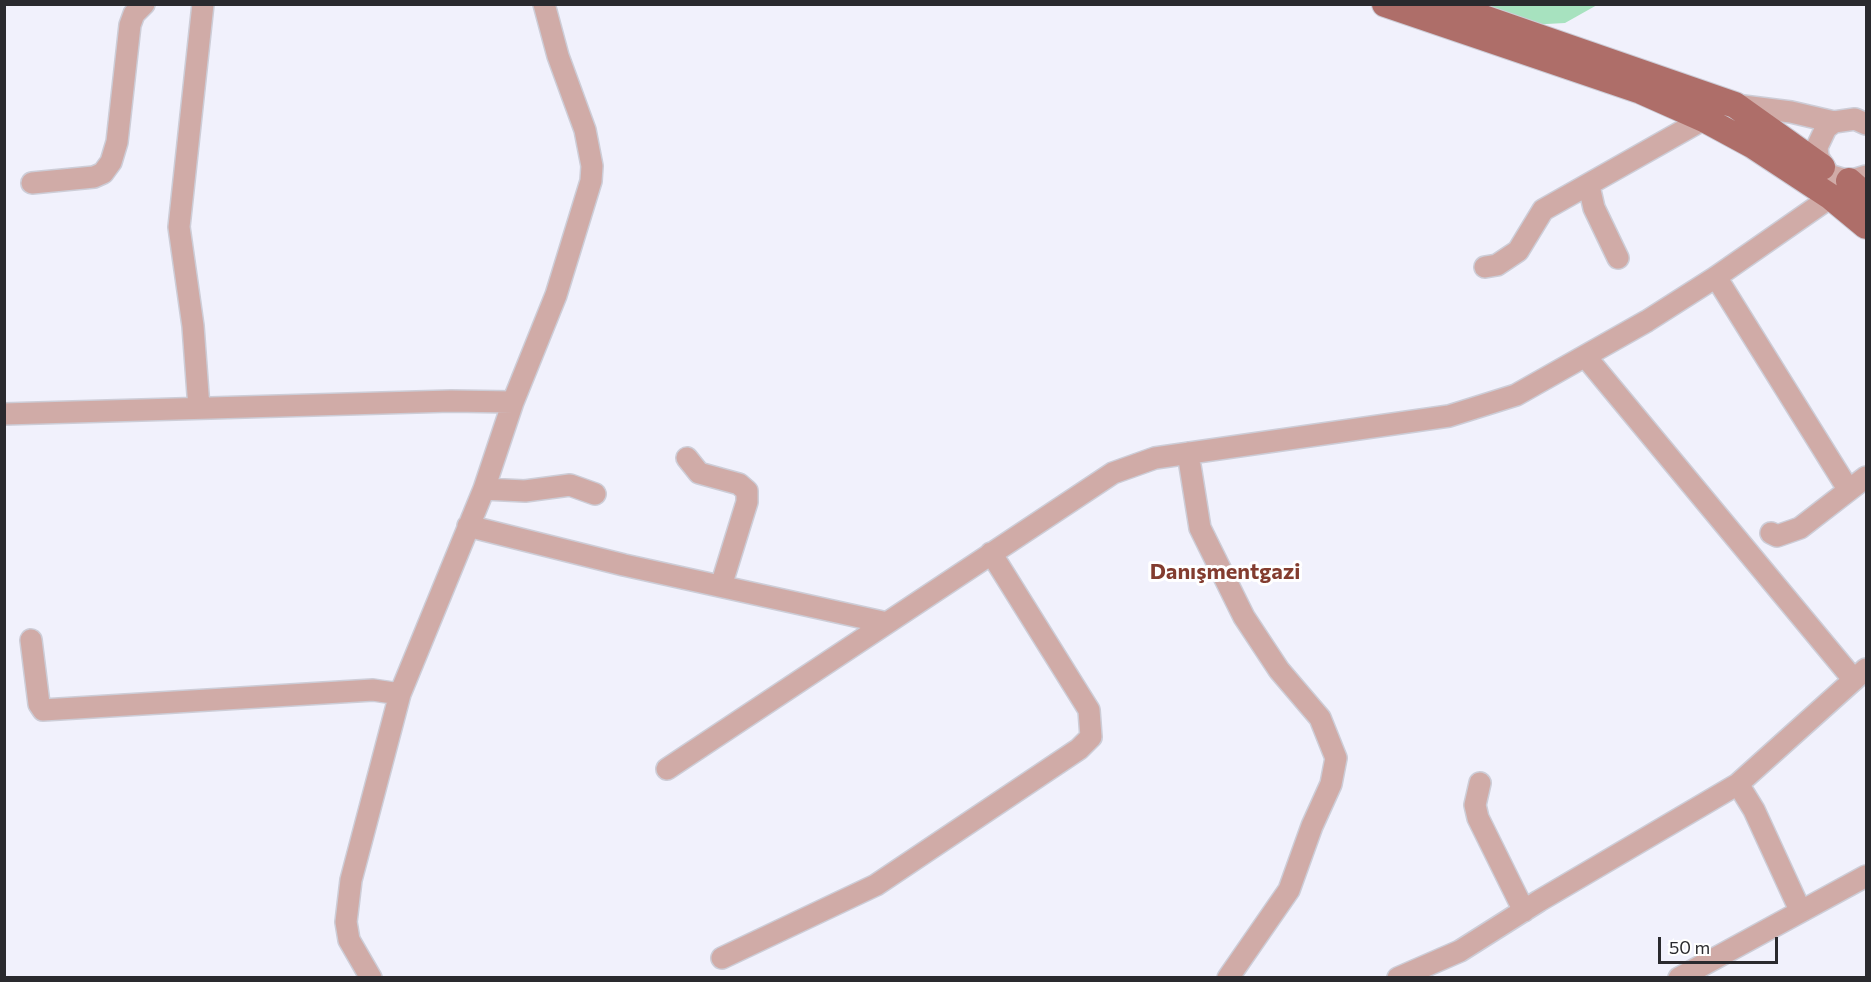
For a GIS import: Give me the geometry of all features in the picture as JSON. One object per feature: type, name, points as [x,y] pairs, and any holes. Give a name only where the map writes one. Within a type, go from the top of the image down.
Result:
[{"type":"main road","points":[[1385,4],[1641,92],[1704,118],[1752,145],[1845,183]]},
{"type":"main road","points":[[1443,4],[1735,105],[1845,183],[1866,225]]},
{"type":"street","points":[[32,183],[94,177],[103,173],[111,162],[117,142],[130,25],[134,14],[144,4]]},
{"type":"street","points":[[199,408],[192,326],[179,227],[203,4]]},
{"type":"street","points":[[371,978],[349,940],[348,912],[351,880],[400,694],[484,489],[513,402],[556,295],[585,203],[592,166],[585,130],[558,56],[544,4]]},
{"type":"street","points":[[1735,105],[1855,120]]},
{"type":"street","points":[[1485,267],[1497,265],[1518,251],[1543,210],[1589,186],[1704,118]]},
{"type":"street","points":[[667,769],[1113,473],[1155,458],[1449,416],[1516,395],[1647,321],[1716,277],[1845,183],[1817,147],[1826,128],[1855,120]]},
{"type":"street","points":[[1589,186],[1594,208],[1618,258]]},
{"type":"street","points":[[1716,277],[1848,489]]},
{"type":"street","points":[[1398,978],[1461,951],[1738,784],[1860,675],[1585,356]]},
{"type":"street","points":[[4,414],[451,401],[513,402]]},
{"type":"street","points":[[1188,453],[1200,528],[1244,617],[1279,670],[1320,718],[1336,758],[1331,784],[1312,826],[1289,890],[1228,978]]},
{"type":"street","points":[[687,458],[699,473],[739,484],[747,491],[747,502],[721,586]]},
{"type":"street","points":[[1771,533],[1777,536],[1800,528],[1866,477]]},
{"type":"street","points":[[484,489],[525,491],[570,485],[595,494]]},
{"type":"street","points":[[468,526],[721,586],[887,622]]},
{"type":"street","points":[[722,958],[876,885],[1079,748],[1091,737],[1089,710],[991,553]]},
{"type":"street","points":[[31,640],[39,704],[43,710],[373,690],[400,694]]},
{"type":"street","points":[[1480,783],[1475,805],[1478,818],[1524,911]]},
{"type":"street","points":[[1738,784],[1754,810],[1800,910]]},
{"type":"street","points":[[1679,978],[1866,876]]},
{"type":"green space","points":[[1465,5],[1597,5],[1565,23],[1528,25]]},
{"type":"district","name":"Danışmentgazi","points":[[1225,572]]}]
